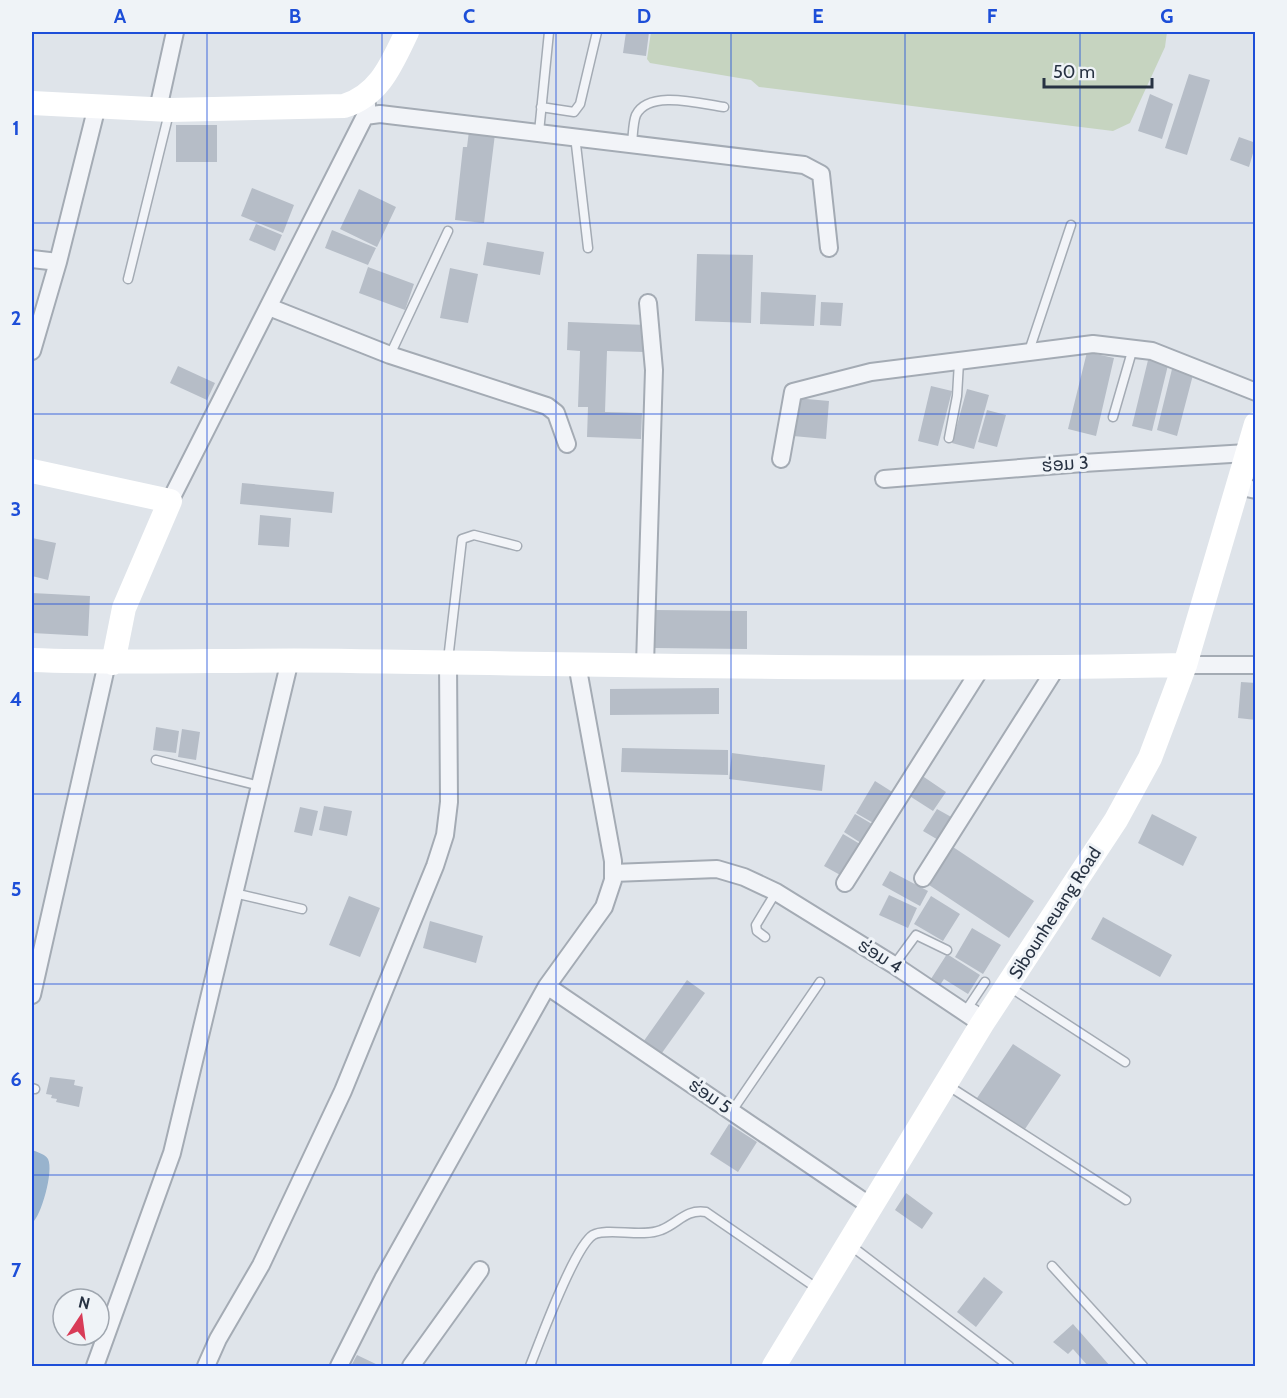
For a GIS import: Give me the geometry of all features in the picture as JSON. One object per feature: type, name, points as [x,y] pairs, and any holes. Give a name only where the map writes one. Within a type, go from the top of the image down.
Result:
[{"type":"street","points":[[164,109],[175,32]]},
{"type":"street","points":[[32,995],[124,608],[170,501],[269,307],[367,105],[391,66],[407,32]]},
{"type":"street","points":[[32,103],[164,109],[367,105],[380,114],[632,143],[813,168],[821,174],[829,248]]},
{"type":"street","points":[[32,351],[58,262],[97,106]]},
{"type":"street","points":[[32,259],[58,262]]},
{"type":"street","points":[[645,664],[654,370],[648,303]]},
{"type":"street","points":[[269,307],[390,355],[547,406],[556,413],[567,444]]},
{"type":"street","points":[[781,459],[791,395],[799,389],[871,372],[1093,344],[1152,351],[1256,392]]},
{"type":"street","name":"Sibounheuang Road","points":[[774,1366],[985,1020],[996,984],[1116,820],[1150,758],[1246,488],[1247,453],[1256,424]]},
{"type":"street","name":"ຮ່ອມ 3","points":[[884,479],[1247,453]]},
{"type":"street","points":[[32,471],[170,501]]},
{"type":"street","points":[[32,660],[110,663],[290,660],[981,668],[1256,665]]},
{"type":"street","points":[[94,1366],[172,1153],[290,660]]},
{"type":"street","points":[[206,1366],[218,1339],[261,1264],[344,1090],[435,866],[445,835],[449,802],[448,662]]},
{"type":"street","points":[[339,1366],[383,1279],[548,986],[604,907],[614,873],[577,664]]},
{"type":"street","points":[[846,883],[981,668]]},
{"type":"street","points":[[923,878],[1056,668]]},
{"type":"street","name":"ຮ່ອມ 4","points":[[614,873],[717,869],[744,877],[776,892],[985,1020]]},
{"type":"street","name":"ຮ່ອມ 5","points":[[548,986],[872,1207]]},
{"type":"street","points":[[411,1366],[480,1270]]},
{"type":"lane","points":[[539,132],[549,32]]},
{"type":"lane","points":[[541,107],[574,111],[580,104],[597,32]]},
{"type":"lane","points":[[632,143],[636,115],[645,105],[658,99],[724,107]]},
{"type":"lane","points":[[128,279],[164,109]]},
{"type":"lane","points":[[574,136],[588,248]]},
{"type":"lane","points":[[1029,351],[1071,225]]},
{"type":"lane","points":[[390,355],[448,231]]},
{"type":"lane","points":[[1113,417],[1133,348]]},
{"type":"lane","points":[[949,438],[957,396],[959,362]]},
{"type":"lane","points":[[448,662],[462,539],[474,535],[517,546]]},
{"type":"lane","points":[[156,760],[260,786]]},
{"type":"lane","points":[[765,937],[757,931],[756,924],[776,892]]},
{"type":"lane","points":[[234,893],[302,909]]},
{"type":"lane","points":[[894,965],[916,935],[947,950]]},
{"type":"lane","points":[[732,1112],[819,982]]},
{"type":"lane","points":[[996,984],[1125,1062]]},
{"type":"lane","points":[[945,1084],[1126,1200]]},
{"type":"lane","points":[[530,1366],[577,1257],[592,1236],[606,1232],[629,1235],[661,1230],[684,1215],[695,1211],[706,1212],[821,1291]]},
{"type":"lane","points":[[849,1244],[1009,1366]]},
{"type":"lane","points":[[1052,1266],[1143,1366]]},
{"type":"green space","points":[[651,32],[1167,32],[1165,47],[1130,123],[1113,131],[759,87],[751,80],[650,63],[647,59]]},
{"type":"water","points":[[32,1150],[48,1159],[49,1173],[46,1193],[36,1219],[32,1223]]},
{"type":"building","points":[[626,32],[649,32],[646,56],[623,53]]},
{"type":"building","points":[[1189,74],[1210,80],[1187,155],[1165,148]]},
{"type":"building","points":[[1150,94],[1173,104],[1162,139],[1138,131]]},
{"type":"building","points":[[176,125],[217,125],[217,162],[176,162]]},
{"type":"building","points":[[469,131],[495,134],[484,223],[455,220],[463,147],[467,147]]},
{"type":"building","points":[[1239,137],[1256,143],[1249,167],[1230,160]]},
{"type":"building","points":[[252,188],[294,205],[283,233],[241,216]]},
{"type":"building","points":[[359,189],[396,207],[377,247],[340,229]]},
{"type":"building","points":[[256,224],[282,235],[275,251],[249,240]]},
{"type":"building","points":[[332,230],[376,248],[368,265],[325,248]]},
{"type":"building","points":[[487,242],[544,252],[540,275],[483,265]]},
{"type":"building","points":[[697,254],[753,255],[751,323],[695,321]]},
{"type":"building","points":[[368,267],[414,284],[405,310],[359,293]]},
{"type":"building","points":[[450,268],[478,274],[468,323],[440,318]]},
{"type":"building","points":[[761,292],[816,295],[814,326],[760,324]]},
{"type":"building","points":[[821,302],[843,303],[841,326],[820,325]]},
{"type":"building","points":[[568,322],[646,325],[645,352],[607,351],[605,412],[642,413],[641,439],[587,437],[588,407],[578,407],[580,351],[567,350]]},
{"type":"building","points":[[1087,352],[1114,358],[1096,436],[1068,429]]},
{"type":"building","points":[[1149,356],[1169,361],[1152,431],[1132,426]]},
{"type":"building","points":[[1173,365],[1194,371],[1177,436],[1157,430]]},
{"type":"building","points":[[178,366],[215,383],[207,400],[170,383]]},
{"type":"building","points":[[931,386],[952,391],[938,446],[918,441]]},
{"type":"building","points":[[967,389],[989,395],[974,449],[952,443]]},
{"type":"building","points":[[796,398],[829,401],[826,439],[793,436]]},
{"type":"building","points":[[987,410],[1006,415],[997,447],[978,442]]},
{"type":"building","points":[[242,483],[334,492],[332,513],[240,504]]},
{"type":"building","points":[[260,515],[291,518],[289,547],[258,545]]},
{"type":"building","points":[[32,538],[56,543],[48,580],[32,576]]},
{"type":"building","points":[[32,593],[90,596],[88,636],[32,633]]},
{"type":"building","points":[[655,610],[747,611],[747,649],[655,648]]},
{"type":"building","points":[[1241,682],[1256,683],[1256,720],[1238,718]]},
{"type":"building","points":[[719,688],[719,714],[610,715],[610,689]]},
{"type":"building","points":[[156,727],[179,731],[176,753],[153,750]]},
{"type":"building","points":[[182,729],[200,732],[196,760],[178,757]]},
{"type":"building","points":[[622,748],[728,750],[728,775],[621,772]]},
{"type":"building","points":[[732,753],[825,765],[822,791],[729,779]]},
{"type":"building","points":[[921,775],[946,792],[933,811],[908,795]]},
{"type":"building","points":[[875,781],[894,793],[875,824],[856,813]]},
{"type":"building","points":[[324,806],[352,811],[347,836],[319,830]]},
{"type":"building","points":[[300,807],[318,811],[312,836],[294,832]]},
{"type":"building","points":[[937,809],[953,818],[940,841],[923,831]]},
{"type":"building","points":[[855,814],[872,824],[861,843],[844,832]]},
{"type":"building","points":[[1152,814],[1197,837],[1183,866],[1138,843]]},
{"type":"building","points":[[843,834],[860,844],[842,876],[824,866]]},
{"type":"building","points":[[950,845],[1034,901],[1009,938],[926,883]]},
{"type":"building","points":[[890,871],[928,891],[920,906],[882,885]]},
{"type":"building","points":[[889,895],[917,908],[908,928],[879,915]]},
{"type":"building","points":[[349,896],[380,908],[360,957],[329,945]]},
{"type":"building","points":[[931,896],[960,914],[943,941],[914,924]]},
{"type":"building","points":[[1103,917],[1172,955],[1160,977],[1091,939]]},
{"type":"building","points":[[430,921],[483,936],[476,963],[423,948]]},
{"type":"building","points":[[972,928],[1001,945],[983,974],[955,957]]},
{"type":"building","points":[[947,954],[980,975],[968,994],[944,979],[938,988],[929,982]]},
{"type":"building","points":[[687,980],[705,993],[659,1057],[641,1045]]},
{"type":"building","points":[[1013,1044],[1061,1075],[1025,1129],[977,1098]]},
{"type":"building","points":[[50,1077],[75,1080],[74,1085],[83,1087],[79,1107],[56,1102],[57,1099],[51,1098],[52,1095],[46,1094]]},
{"type":"building","points":[[729,1124],[757,1142],[738,1172],[710,1154]]},
{"type":"building","points":[[906,1193],[933,1213],[922,1229],[895,1210]]},
{"type":"building","points":[[984,1277],[1003,1292],[976,1327],[957,1312]]},
{"type":"building","points":[[1073,1324],[1110,1366],[1088,1366],[1073,1349],[1068,1354],[1053,1342]]},
{"type":"building","points":[[357,1355],[380,1366],[351,1366]]}]
